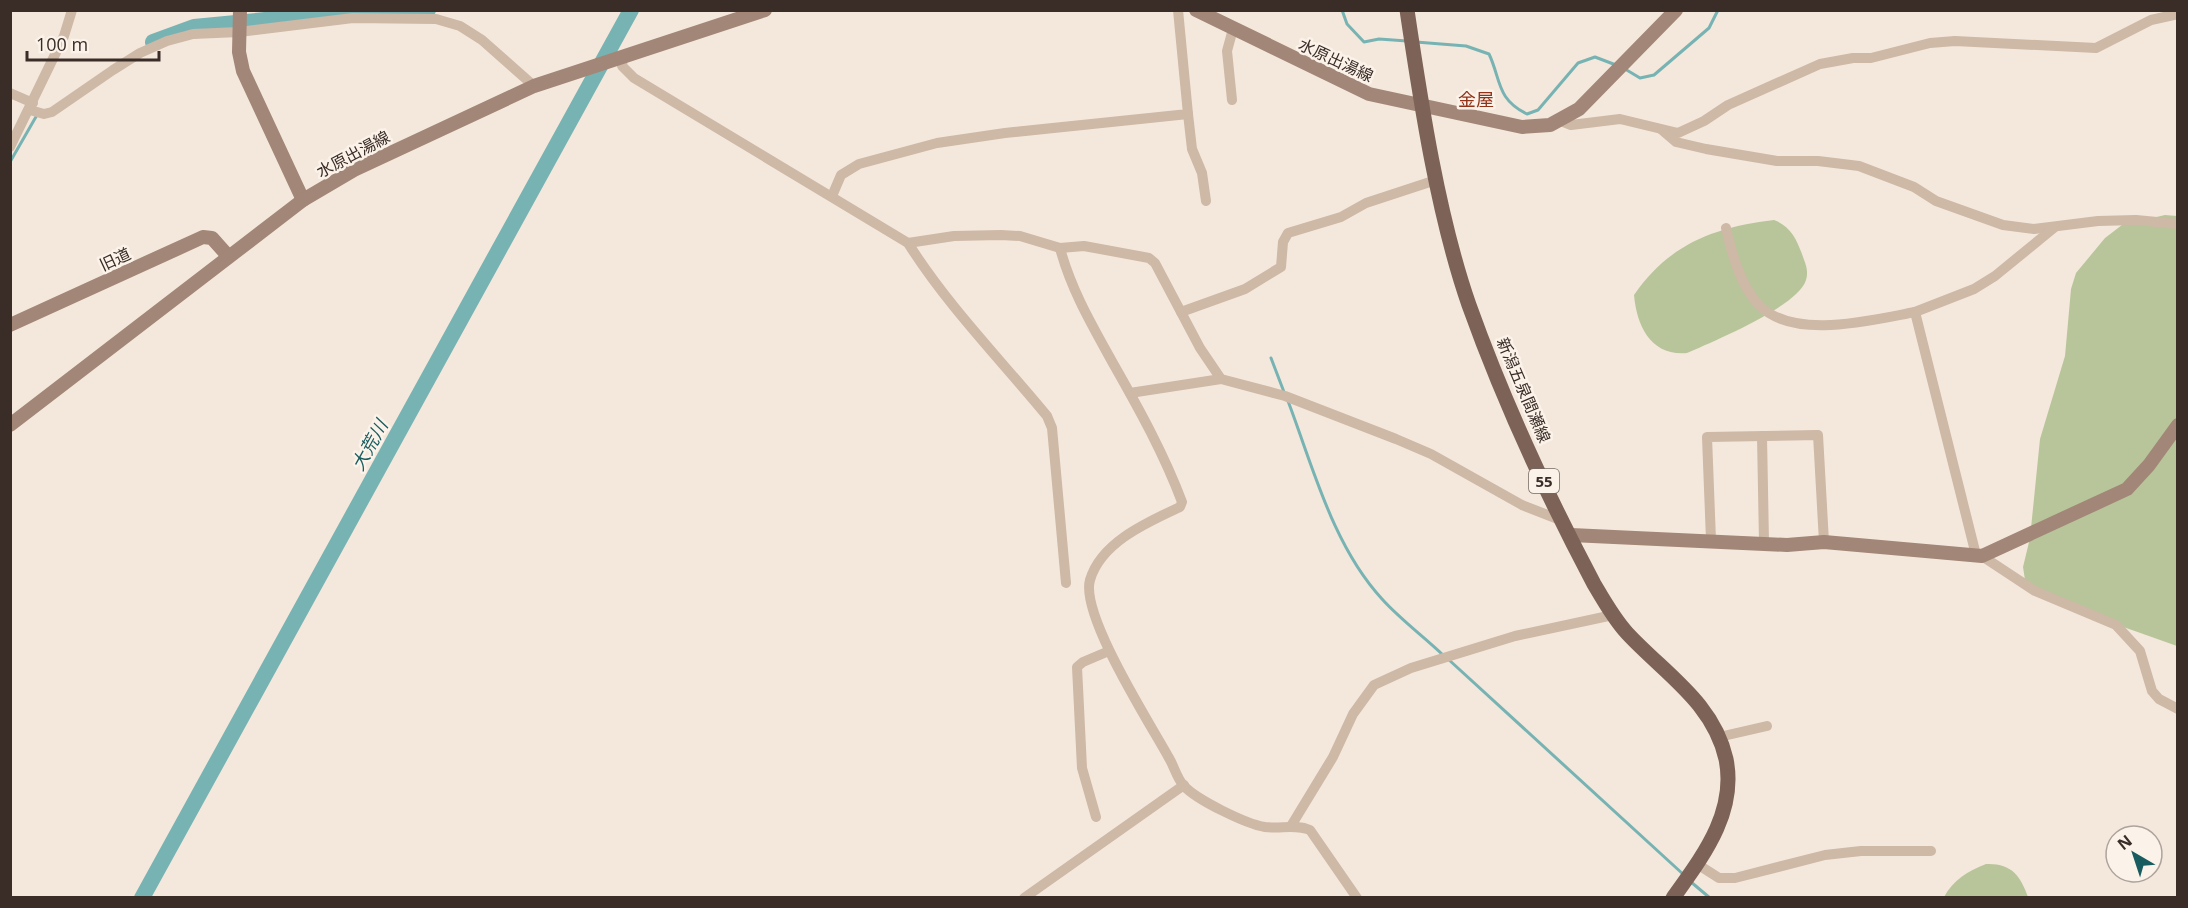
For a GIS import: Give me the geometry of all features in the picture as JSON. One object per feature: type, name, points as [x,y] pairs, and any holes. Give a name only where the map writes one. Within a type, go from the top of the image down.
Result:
[{"type":"main road","name":"水原出湯線","points":[[10,425],[303,200],[354,170],[534,86],[765,10]]},
{"type":"main road","name":"水原出湯線","points":[[1196,10],[1369,94],[1522,127],[1550,125],[1579,110],[1676,10]]},
{"type":"main road","name":"新潟五泉間瀬線","points":[[1407,10],[1436,180],[1469,303],[1496,375],[1595,586],[1627,633],[1700,704],[1719,736],[1726,760],[1728,786],[1720,824],[1690,873],[1672,897]]},
{"type":"main road","points":[[240,22],[243,71],[303,200]]},
{"type":"main road","name":"旧道","points":[[10,325],[203,237],[212,238],[228,256]]},
{"type":"main road","points":[[1570,535],[1764,542],[1787,545],[1824,542],[1958,556],[1979,556],[2127,489],[2149,465],[2178,425]]},
{"type":"street","points":[[10,147],[64,36],[72,10]]},
{"type":"street","points":[[1178,10],[1192,149],[1202,173],[1206,201]]},
{"type":"street","points":[[1561,121],[1571,125],[1620,119],[1678,134],[1728,105],[1820,64],[1853,58],[1871,58],[1930,43],[1955,41],[2096,48],[2151,20],[2178,14]]},
{"type":"street","points":[[10,93],[44,114],[52,112],[113,69],[167,41],[240,22],[353,18],[436,19],[470,32],[534,86]]},
{"type":"street","points":[[1232,100],[1227,51],[1233,29]]},
{"type":"street","points":[[619,59],[622,66],[634,78],[908,243],[932,281],[992,349],[1050,422],[1066,583]]},
{"type":"street","points":[[832,196],[842,175],[859,164],[938,143],[1005,133],[1188,114]]},
{"type":"street","points":[[1662,130],[1676,142],[1706,149],[1777,161],[1818,161],[1859,166],[1894,178],[1936,201],[1981,218],[2034,229],[2055,227],[2066,223],[2098,221],[2136,220],[2178,224]]},
{"type":"street","points":[[1181,312],[1245,289],[1281,267],[1283,242],[1288,233],[1341,217],[1366,203],[1436,180]]},
{"type":"street","points":[[1726,228],[1734,259],[1751,296],[1772,315],[1789,322],[1810,325],[1858,322],[1915,312],[1974,289],[1995,276],[2055,227]]},
{"type":"street","points":[[908,243],[954,236],[1020,236],[1060,248],[1084,246],[1149,258],[1155,263],[1221,379]]},
{"type":"street","points":[[1060,248],[1066,273],[1158,446],[1182,502],[1180,507],[1133,531],[1114,546],[1101,560],[1089,581],[1094,611],[1109,651],[1184,786],[1204,800],[1255,825],[1292,826],[1310,830],[1357,897]]},
{"type":"street","points":[[1915,312],[1979,556],[2035,591],[2116,626],[2140,651],[2152,691],[2159,699],[2178,709]]},
{"type":"street","points":[[1130,393],[1221,379],[1287,397],[1431,454],[1513,501],[1563,521]]},
{"type":"street","points":[[1712,540],[1707,437],[1818,435],[1824,542]]},
{"type":"street","points":[[1762,436],[1764,542]]},
{"type":"street","points":[[1292,826],[1333,757],[1353,714],[1374,686],[1411,668],[1515,636],[1613,615]]},
{"type":"street","points":[[1096,817],[1082,768],[1077,667],[1109,651]]},
{"type":"street","points":[[1719,736],[1767,726]]},
{"type":"street","points":[[1024,897],[1184,786]]},
{"type":"street","points":[[1690,873],[1735,878],[1825,855],[1861,851],[1931,851]]},
{"type":"green space","points":[[2165,215],[2177,216],[2177,646],[2039,597],[2025,580],[2023,567],[2030,538],[2040,439],[2065,356],[2071,289],[2076,273],[2105,238],[2122,225]]},
{"type":"green space","points":[[1774,220],[1792,233],[1802,254],[1807,273],[1800,290],[1772,312],[1687,353],[1664,350],[1648,337],[1638,318],[1634,295],[1662,263],[1695,241],[1713,233]]},
{"type":"green space","points":[[1986,864],[2008,868],[2022,882],[2028,897],[1944,897],[1962,877]]},
{"type":"waterway","points":[[153,42],[194,27],[357,11],[428,10]]},
{"type":"waterway","name":"大荒川","points":[[142,898],[631,10]]},
{"type":"waterway","points":[[1342,10],[1347,24],[1364,42],[1379,39],[1407,41]]},
{"type":"waterway","points":[[1625,69],[1640,78],[1654,75],[1709,28],[1718,10]]},
{"type":"waterway","points":[[1416,42],[1466,46],[1489,54],[1505,95],[1510,102],[1527,114],[1538,110],[1578,63],[1595,57],[1616,65]]},
{"type":"waterway","points":[[10,162],[37,115]]},
{"type":"waterway","points":[[1271,358],[1284,392]]},
{"type":"waterway","points":[[1288,401],[1326,505],[1350,555],[1382,599],[1443,655]]},
{"type":"waterway","points":[[1448,659],[1684,875]]},
{"type":"waterway","points":[[1691,882],[1710,898]]},
{"type":"district","name":"金屋","points":[[1476,99]]}]
